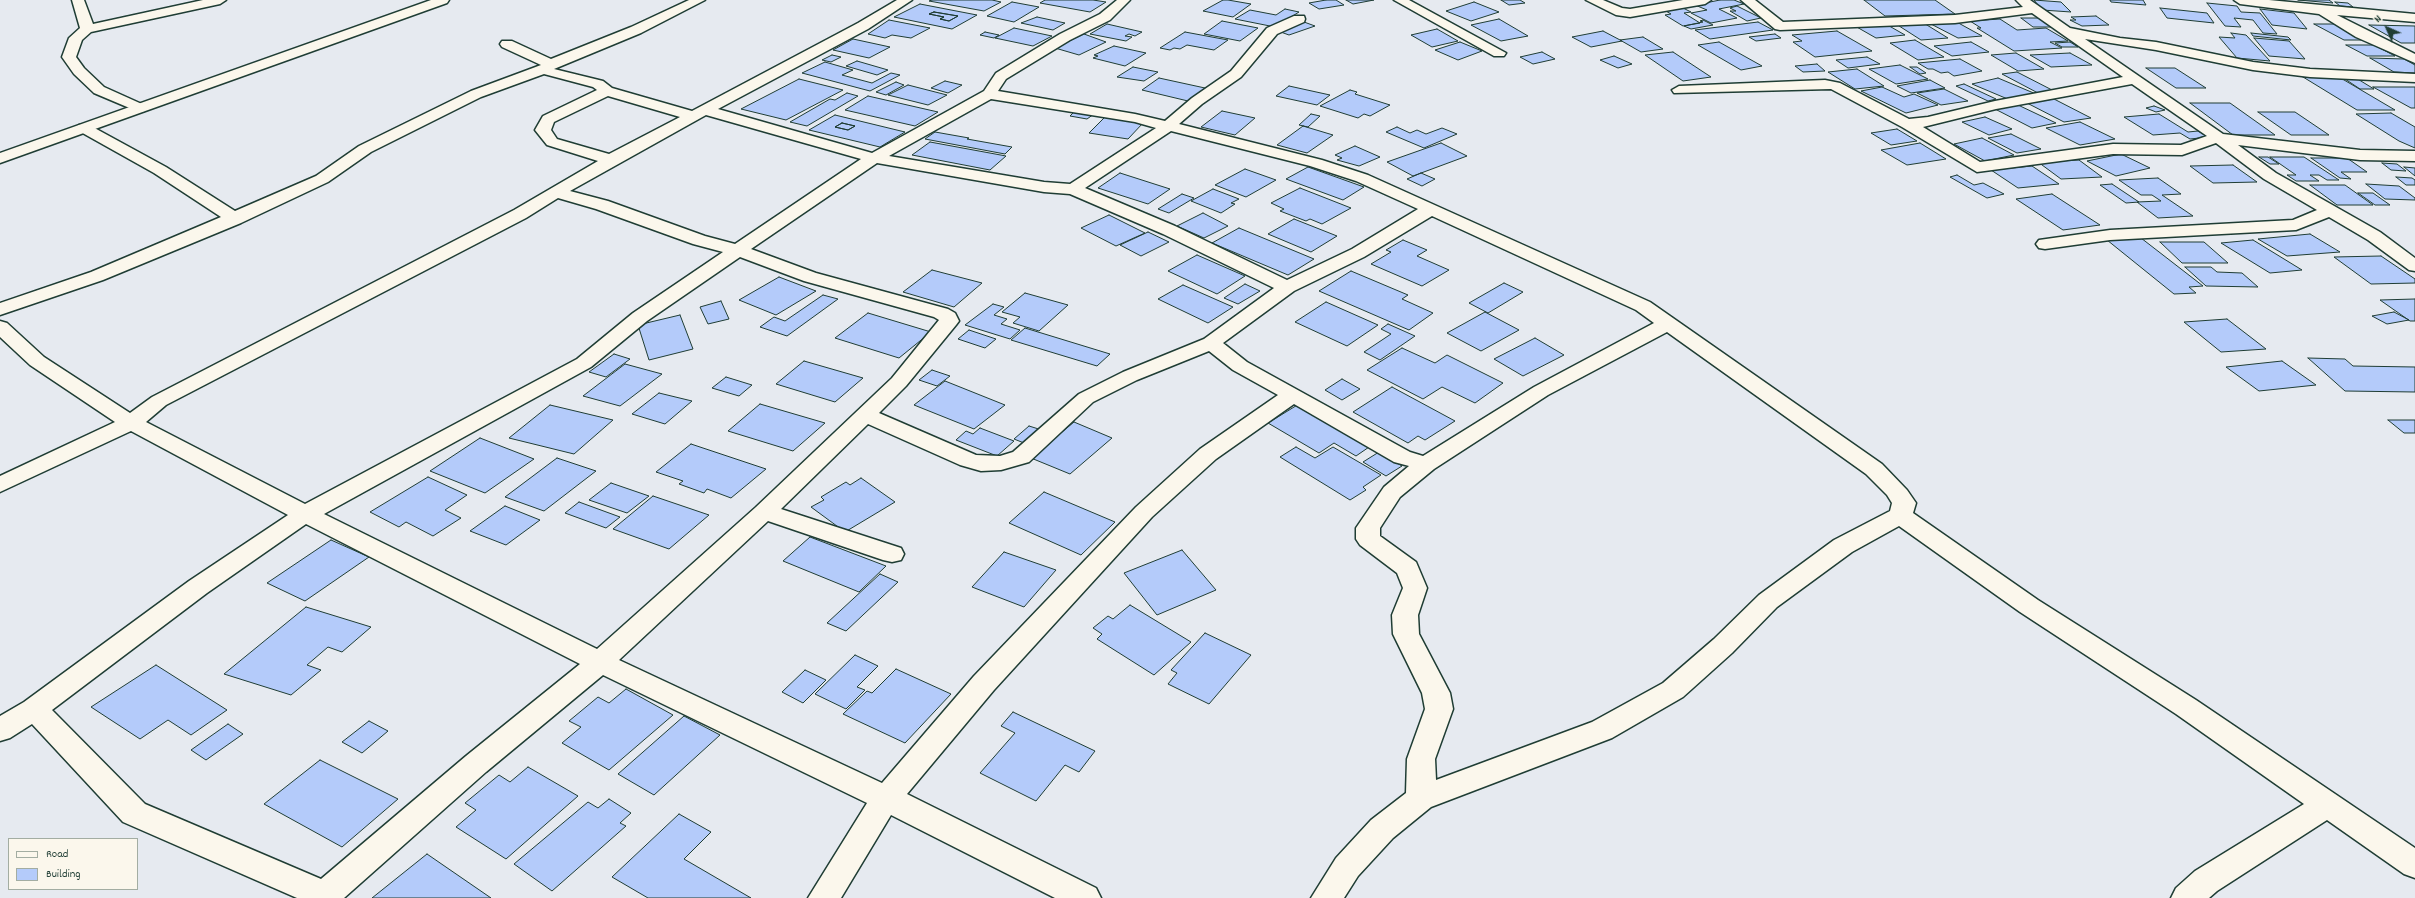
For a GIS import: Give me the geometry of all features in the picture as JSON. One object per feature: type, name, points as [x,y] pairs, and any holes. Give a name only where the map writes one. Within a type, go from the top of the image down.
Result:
[{"type":"street","points":[[78,0],[85,17],[87,29]]},
{"type":"street","points":[[139,108],[99,90],[79,71],[69,58],[76,38],[87,29],[220,0]]},
{"type":"street","points":[[0,158],[443,0]]},
{"type":"street","points":[[0,309],[97,276],[235,219],[322,179],[365,149],[476,94],[547,67],[636,30],[699,0]]},
{"type":"street","points":[[0,485],[131,423],[159,401],[514,218],[611,160],[863,26],[906,0]]},
{"type":"street","points":[[0,730],[34,709],[198,587],[305,514],[484,419],[584,363],[640,317],[874,158],[989,94],[1001,76],[1065,36],[1105,17],[1124,0]]},
{"type":"street","points":[[1400,0],[1499,53]]},
{"type":"street","points":[[1592,0],[1620,12],[1630,14],[1705,0]]},
{"type":"street","points":[[1747,0],[1780,26],[1954,19],[2028,4],[2134,79],[2181,110],[2270,176],[2374,236],[2415,266]]},
{"type":"street","points":[[2240,0],[2318,10],[2415,18]]},
{"type":"street","points":[[2318,10],[2361,34],[2415,59]]},
{"type":"street","points":[[1073,189],[1167,127],[1197,101],[1236,74],[1272,31],[1299,19]]},
{"type":"street","points":[[2064,30],[2120,42],[2156,46],[2253,66],[2310,73],[2415,78]]},
{"type":"street","points":[[507,44],[547,67],[598,84],[607,91],[874,158],[1044,187],[1073,189],[1169,230],[1287,287]]},
{"type":"street","points":[[1906,124],[1928,122],[1995,105],[2134,79]]},
{"type":"street","points":[[1679,90],[1825,84],[1835,86],[1906,124],[1977,167],[2113,149],[2182,150],[2217,138],[2360,155],[2415,156]]},
{"type":"street","points":[[607,91],[548,119],[543,130],[552,142],[611,160]]},
{"type":"street","points":[[989,94],[1135,118],[1316,163],[1362,178],[1643,306],[1874,469],[1896,490],[1904,503],[1900,515],[1843,546],[1768,601],[1723,646],[1673,690],[1602,730],[1422,798],[1382,829],[1347,867],[1327,898]]},
{"type":"street","points":[[84,128],[160,170],[235,219]]},
{"type":"street","points":[[34,709],[134,813],[323,897],[476,764],[600,662],[764,512],[899,382],[926,351],[949,321],[948,317],[810,277],[740,250],[699,240],[602,205],[557,193]]},
{"type":"street","points":[[865,415],[968,460],[981,464],[1002,463],[1021,457],[1086,398],[1130,376],[1211,343],[1287,287],[1358,253],[1431,210]]},
{"type":"street","points":[[2045,244],[2110,235],[2296,226],[2329,211]]},
{"type":"street","points":[[1422,798],[1421,759],[1439,709],[1436,693],[1406,634],[1405,615],[1415,588],[1407,568],[1368,539],[1368,528],[1392,492],[1426,464],[1541,391],[1667,324]]},
{"type":"street","points":[[0,327],[37,361],[131,423],[305,514],[600,662],[886,798],[1085,898]]},
{"type":"street","points":[[1211,343],[1240,366],[1293,396],[1402,457],[1426,464]]},
{"type":"street","points":[[824,898],[886,798],[984,683],[1144,512],[1208,454],[1293,396]]},
{"type":"street","points":[[764,512],[892,554]]},
{"type":"street","points":[[1900,515],[2029,606],[2186,707],[2415,865]]},
{"type":"street","points":[[2187,898],[2206,881],[2328,804]]},
{"type":"building","points":[[992,0],[1001,2],[984,11],[929,1]]},
{"type":"building","points":[[1045,0],[1093,0],[1106,2],[1090,12],[1040,3]]},
{"type":"building","points":[[1223,0],[1251,4],[1233,17],[1203,11]]},
{"type":"building","points":[[1336,0],[1344,5],[1319,9],[1309,3]]},
{"type":"building","points":[[1346,0],[1374,0],[1353,4]]},
{"type":"building","points":[[1501,0],[1520,0],[1525,3],[1509,5]]},
{"type":"building","points":[[1720,0],[1734,0],[1744,4],[1719,9],[1737,18],[1711,23],[1691,13],[1707,10],[1695,5]]},
{"type":"building","points":[[1864,0],[1935,0],[1955,14],[1885,16]]},
{"type":"building","points":[[2034,0],[2061,2],[2071,12],[2042,10]]},
{"type":"building","points":[[2110,0],[2143,0],[2146,5],[2111,2]]},
{"type":"building","points":[[2298,0],[2329,0],[2333,3]]},
{"type":"building","points":[[1012,2],[1039,7],[1014,22],[987,16]]},
{"type":"building","points":[[1474,2],[1499,12],[1471,21],[1446,11]]},
{"type":"building","points":[[2335,2],[2348,3],[2353,7],[2340,6]]},
{"type":"building","points":[[2207,3],[2237,6],[2241,12],[2260,13],[2277,34],[2263,33],[2253,20],[2234,18],[2241,27],[2225,26]]},
{"type":"building","points":[[920,4],[977,15],[952,29],[894,17]],"holes":[[[934,12],[958,16],[949,21],[940,19],[944,17],[929,14]]]},
{"type":"building","points":[[1737,6],[1761,18],[1747,21],[1730,11],[1736,11],[1730,8]]},
{"type":"building","points":[[1681,7],[1691,12],[1684,13],[1700,23],[1683,26],[1665,15],[1671,14],[1664,10]]},
{"type":"building","points":[[2160,8],[2207,13],[2214,23],[2167,18]]},
{"type":"building","points":[[1285,9],[1299,12],[1275,27],[1235,19],[1250,10],[1276,15]]},
{"type":"building","points":[[2260,9],[2294,13],[2307,29],[2272,25]]},
{"type":"building","points":[[934,12],[958,16],[949,21],[940,19],[944,17],[929,14]]},
{"type":"building","points":[[2096,16],[2109,25],[2082,26],[2070,20],[2076,20],[2071,17]]},
{"type":"building","points":[[1037,17],[1065,23],[1053,30],[1021,23]]},
{"type":"building","points":[[2021,18],[2042,18],[2054,27],[2033,27]]},
{"type":"building","points":[[1499,19],[1528,36],[1501,41],[1471,25]]},
{"type":"building","points":[[2000,19],[2017,30],[2046,28],[2068,41],[2050,42],[2062,48],[2014,51],[1977,28],[1981,28],[1970,21]]},
{"type":"building","points":[[889,20],[930,28],[911,38],[892,35],[885,38],[868,34]]},
{"type":"building","points":[[1703,20],[1713,25],[1691,29],[1684,26],[1703,22],[1700,21]]},
{"type":"building","points":[[1953,20],[1982,36],[1958,38],[1929,23]]},
{"type":"building","points":[[1222,21],[1258,28],[1240,41],[1204,34]]},
{"type":"building","points":[[1304,22],[1315,26],[1289,35],[1278,31]]},
{"type":"building","points":[[1758,22],[1773,30],[1710,39],[1695,30]]},
{"type":"building","points":[[1922,22],[1948,38],[1921,40],[1896,24]]},
{"type":"building","points":[[1884,23],[1905,35],[1876,38],[1855,26]]},
{"type":"building","points":[[1107,24],[1142,32],[1135,36],[1129,34],[1125,36],[1132,37],[1126,41],[1090,34]]},
{"type":"building","points":[[2314,24],[2334,24],[2364,40],[2344,40]]},
{"type":"building","points":[[2369,25],[2415,26],[2415,43],[2401,43]]},
{"type":"building","points":[[1014,28],[1052,36],[1033,46],[995,38]]},
{"type":"building","points":[[1437,29],[1458,41],[1432,47],[1411,35]]},
{"type":"building","points":[[1603,31],[1622,41],[1591,47],[1572,37]]},
{"type":"building","points":[[1837,31],[1872,51],[1815,57],[1793,42],[1802,41],[1792,35]]},
{"type":"building","points":[[985,32],[999,35],[994,38],[980,35]]},
{"type":"building","points":[[1185,32],[1228,40],[1214,50],[1187,45],[1180,49],[1174,48],[1170,50],[1160,48]]},
{"type":"building","points":[[2231,33],[2246,35],[2270,61],[2237,58],[2219,37],[2235,38]]},
{"type":"building","points":[[2251,33],[2288,37],[2291,40],[2253,36]]},
{"type":"building","points":[[1084,34],[1106,42],[1079,55],[1055,48]]},
{"type":"building","points":[[1775,34],[1781,38],[1756,41],[1749,37]]},
{"type":"building","points":[[1643,37],[1663,49],[1641,52],[1620,40]]},
{"type":"building","points":[[2254,38],[2289,41],[2305,59],[2269,56]]},
{"type":"building","points":[[853,39],[890,47],[869,58],[833,50]]},
{"type":"building","points":[[1915,40],[1944,57],[1918,60],[1890,43]]},
{"type":"building","points":[[1460,42],[1482,51],[1458,60],[1435,50]]},
{"type":"building","points":[[1719,42],[1762,66],[1741,70],[1698,45]]},
{"type":"building","points":[[1971,42],[1989,52],[1952,56],[1934,46]]},
{"type":"building","points":[[2070,42],[2078,47],[2062,47],[2055,43]]},
{"type":"building","points":[[2346,45],[2374,45],[2395,56],[2367,56]]},
{"type":"building","points":[[1114,46],[1146,53],[1125,66],[1093,58],[1098,56],[1094,55]]},
{"type":"building","points":[[1542,52],[1555,59],[1533,64],[1520,57]]},
{"type":"building","points":[[1673,52],[1711,77],[1683,81],[1645,55]]},
{"type":"building","points":[[2016,53],[2044,69],[2018,71],[1991,55]]},
{"type":"building","points":[[2070,53],[2092,65],[2051,67],[2030,55]]},
{"type":"building","points":[[832,55],[841,57],[831,62],[822,60]]},
{"type":"building","points":[[1614,56],[1632,64],[1618,68],[1600,60]]},
{"type":"building","points":[[1867,57],[1880,64],[1848,68],[1836,60]]},
{"type":"building","points":[[2370,58],[2404,59],[2415,65],[2415,73],[2394,72]]},
{"type":"building","points":[[1960,59],[1982,71],[1954,76],[1948,72],[1941,73],[1933,69],[1928,69],[1918,63]]},
{"type":"building","points":[[857,61],[888,70],[877,75],[846,66]]},
{"type":"building","points":[[825,62],[853,70],[842,75],[872,83],[891,73],[900,75],[870,91],[802,73]]},
{"type":"building","points":[[1817,64],[1825,71],[1803,72],[1795,66]]},
{"type":"building","points":[[1900,65],[1928,79],[1896,84],[1869,69]]},
{"type":"building","points":[[1133,67],[1158,72],[1144,81],[1117,77]]},
{"type":"building","points":[[1910,67],[1917,67],[1926,73],[1920,74]]},
{"type":"building","points":[[2146,68],[2175,68],[2206,88],[2176,88]]},
{"type":"building","points":[[1857,69],[1884,86],[1855,89],[1828,72]]},
{"type":"building","points":[[2017,72],[2054,91],[2038,93],[2002,74]]},
{"type":"building","points":[[2303,77],[2339,77],[2395,110],[2357,110]]},
{"type":"building","points":[[2342,77],[2356,78],[2374,89],[2360,89]]},
{"type":"building","points":[[1159,78],[1205,88],[1188,101],[1142,90]]},
{"type":"building","points":[[1998,78],[2036,94],[2010,100],[1972,84]]},
{"type":"building","points":[[799,79],[843,90],[786,120],[741,109]]},
{"type":"building","points":[[1930,80],[1945,88],[1911,93],[1897,86]]},
{"type":"building","points":[[945,81],[962,85],[948,93],[931,88]]},
{"type":"building","points":[[896,82],[904,85],[886,95],[876,92]]},
{"type":"building","points":[[1964,84],[1996,99],[1988,101],[1956,86]]},
{"type":"building","points":[[908,85],[947,95],[928,105],[888,95]]},
{"type":"building","points":[[1289,86],[1330,95],[1317,105],[1276,96]]},
{"type":"building","points":[[1882,87],[1904,97],[1914,94],[1938,105],[1906,113],[1861,91]]},
{"type":"building","points":[[2373,87],[2415,87],[2415,108],[2411,108]]},
{"type":"building","points":[[1944,89],[1968,101],[1941,105],[1917,93]]},
{"type":"building","points":[[1350,90],[1357,92],[1355,94],[1390,105],[1370,116],[1364,114],[1358,118],[1320,106]]},
{"type":"building","points":[[847,93],[858,96],[807,126],[790,122],[830,99],[835,100]]},
{"type":"building","points":[[868,96],[938,112],[915,126],[845,110]]},
{"type":"building","points":[[2054,99],[2091,118],[2064,122],[2027,103]]},
{"type":"building","points":[[2190,103],[2230,103],[2275,135],[2233,135]]},
{"type":"building","points":[[2018,105],[2056,123],[2032,128],[1995,109]]},
{"type":"building","points":[[2154,106],[2165,110],[2156,112],[2146,108]]},
{"type":"building","points":[[1076,110],[1094,114],[1087,119],[1070,116]]},
{"type":"building","points":[[1222,111],[1255,118],[1235,135],[1201,127]]},
{"type":"building","points":[[2258,112],[2295,112],[2329,135],[2291,135]]},
{"type":"building","points":[[2391,113],[2415,127],[2415,148],[2399,141],[2356,114]]},
{"type":"building","points":[[1311,114],[1320,116],[1308,127],[1299,125]]},
{"type":"building","points":[[2159,114],[2188,132],[2198,131],[2209,137],[2190,139],[2180,133],[2153,135],[2124,117]]},
{"type":"building","points":[[835,115],[905,132],[880,147],[809,130]],"holes":[[[842,123],[855,126],[848,130],[835,127]]]},
{"type":"building","points":[[1105,117],[1143,123],[1128,139],[1089,133]]},
{"type":"building","points":[[1985,117],[2012,129],[1989,135],[1962,122]]},
{"type":"building","points":[[2080,122],[2115,139],[2080,145],[2046,128]]},
{"type":"building","points":[[842,123],[855,126],[848,130],[835,127]]},
{"type":"building","points":[[1303,126],[1333,135],[1307,153],[1277,145]]},
{"type":"building","points":[[1397,127],[1410,133],[1417,130],[1426,134],[1442,128],[1457,134],[1424,148],[1386,132]]},
{"type":"building","points":[[1897,129],[1917,141],[1891,145],[1871,133]]},
{"type":"building","points":[[935,132],[1012,147],[1005,154],[925,139]]},
{"type":"building","points":[[2011,134],[2041,149],[2017,153],[1988,138]]},
{"type":"building","points":[[1982,138],[2014,155],[1985,161],[1954,144]]},
{"type":"building","points":[[930,142],[1006,156],[990,170],[912,155]]},
{"type":"building","points":[[1441,143],[1467,156],[1413,176],[1387,162]]},
{"type":"building","points":[[1920,143],[1946,159],[1907,165],[1881,150]]},
{"type":"building","points":[[1355,146],[1380,157],[1359,166],[1337,160],[1342,158],[1335,155]]},
{"type":"building","points":[[2121,154],[2150,168],[2116,176],[2087,161]]},
{"type":"building","points":[[2259,157],[2268,157],[2279,164],[2270,164]]},
{"type":"building","points":[[2270,157],[2304,157],[2339,180],[2327,180],[2319,175],[2310,175],[2319,181],[2296,181],[2287,175],[2296,175]]},
{"type":"building","points":[[2311,158],[2347,158],[2367,172],[2341,172],[2351,179],[2340,178]]},
{"type":"building","points":[[2079,160],[2102,177],[2061,179],[2038,162]]},
{"type":"building","points":[[2382,163],[2397,164],[2406,171],[2391,170]]},
{"type":"building","points":[[2233,165],[2257,182],[2213,183],[2190,166]]},
{"type":"building","points":[[2032,166],[2059,184],[2018,188],[1991,170]]},
{"type":"building","points":[[1308,167],[1364,187],[1343,200],[1286,179]]},
{"type":"building","points":[[2404,167],[2415,168],[2415,176]]},
{"type":"building","points":[[1245,169],[1276,180],[1246,197],[1215,185]]},
{"type":"building","points":[[1120,173],[1170,189],[1148,204],[1098,188]]},
{"type":"building","points":[[1421,173],[1435,179],[1422,186],[1407,179]]},
{"type":"building","points":[[1957,175],[1974,185],[1983,183],[2004,194],[1987,198],[1950,177]]},
{"type":"building","points":[[2396,177],[2412,178],[2415,180],[2415,185],[2406,185]]},
{"type":"building","points":[[2158,178],[2181,194],[2162,195],[2193,216],[2158,218],[2137,202],[2161,201],[2152,195],[2141,195],[2119,180]]},
{"type":"building","points":[[2112,184],[2139,202],[2126,203],[2100,185]]},
{"type":"building","points":[[2366,184],[2399,186],[2415,198],[2415,200],[2385,199]]},
{"type":"building","points":[[2310,185],[2345,185],[2373,205],[2337,205]]},
{"type":"building","points":[[1300,188],[1351,208],[1322,224],[1310,219],[1306,221],[1280,211],[1284,209],[1271,203]]},
{"type":"building","points":[[1213,189],[1239,199],[1231,203],[1235,204],[1221,213],[1191,201]]},
{"type":"building","points":[[2358,193],[2373,193],[2390,205],[2375,205]]},
{"type":"building","points":[[1182,194],[1194,198],[1169,213],[1158,209]]},
{"type":"building","points":[[2052,194],[2100,225],[2063,230],[2016,199]]},
{"type":"building","points":[[1203,213],[1228,226],[1204,238],[1177,226]]},
{"type":"building","points":[[1109,215],[1145,233],[1116,246],[1081,228]]},
{"type":"building","points":[[1294,219],[1337,236],[1311,252],[1268,234]]},
{"type":"building","points":[[1239,228],[1314,259],[1288,275],[1212,243]]},
{"type":"building","points":[[1148,232],[1169,242],[1141,256],[1120,245]]},
{"type":"building","points":[[2310,234],[2340,252],[2287,256],[2258,239]]},
{"type":"building","points":[[2141,238],[2203,286],[2189,287],[2196,293],[2174,294],[2107,240]]},
{"type":"building","points":[[1403,240],[1427,250],[1417,256],[1449,270],[1422,286],[1371,264],[1391,252],[1386,250]]},
{"type":"building","points":[[2253,240],[2302,270],[2270,273],[2221,243]]},
{"type":"building","points":[[2160,242],[2204,242],[2228,263],[2182,263]]},
{"type":"building","points":[[1197,255],[1245,276],[1217,294],[1168,271]]},
{"type":"building","points":[[2381,256],[2415,279],[2415,283],[2371,284],[2334,257]]},
{"type":"building","points":[[2185,267],[2211,267],[2217,272],[2242,273],[2258,287],[2206,286]]},
{"type":"building","points":[[932,270],[982,283],[954,307],[903,292]]},
{"type":"building","points":[[1351,271],[1408,295],[1402,299],[1433,313],[1409,330],[1319,291]]},
{"type":"building","points":[[779,277],[816,291],[776,315],[739,300]]},
{"type":"building","points":[[1504,283],[1523,292],[1488,313],[1469,303]]},
{"type":"building","points":[[1245,284],[1260,291],[1238,304],[1224,298]]},
{"type":"building","points":[[1183,285],[1233,307],[1208,323],[1158,299]]},
{"type":"building","points":[[1025,293],[1068,305],[1039,331],[1013,323],[1020,317],[1002,312]]},
{"type":"building","points":[[823,295],[838,299],[787,336],[760,327],[774,317],[785,321]]},
{"type":"building","points":[[2415,299],[2415,321],[2410,321],[2380,300]]},
{"type":"building","points":[[721,301],[729,319],[708,324],[700,307]]},
{"type":"building","points":[[1326,302],[1378,325],[1347,346],[1295,322]]},
{"type":"building","points":[[993,304],[1004,307],[994,315],[1007,319],[1001,324],[1020,330],[1010,339],[965,325]]},
{"type":"building","points":[[1485,312],[1519,330],[1481,351],[1447,333]]},
{"type":"building","points":[[2394,312],[2409,320],[2387,324],[2372,316]]},
{"type":"building","points":[[868,313],[931,332],[899,358],[835,338]]},
{"type":"building","points":[[680,315],[693,349],[649,360],[638,325]]},
{"type":"building","points":[[2227,319],[2266,349],[2221,352],[2184,322]]},
{"type":"building","points":[[1388,324],[1415,336],[1380,360],[1364,352],[1391,334],[1381,329]]},
{"type":"building","points":[[1025,328],[1110,354],[1097,366],[1011,340]]},
{"type":"building","points":[[969,330],[996,339],[985,348],[958,339]]},
{"type":"building","points":[[1535,338],[1564,355],[1523,376],[1494,359]]},
{"type":"building","points":[[1402,348],[1435,363],[1447,355],[1503,383],[1475,403],[1442,387],[1423,399],[1367,370]]},
{"type":"building","points":[[614,354],[630,359],[606,377],[589,372]]},
{"type":"building","points":[[2308,358],[2345,359],[2353,366],[2415,367],[2415,392],[2345,391]]},
{"type":"building","points":[[804,361],[863,378],[835,402],[776,384]]},
{"type":"building","points":[[2282,361],[2316,385],[2259,391],[2226,367]]},
{"type":"building","points":[[625,364],[662,374],[620,406],[583,396]]},
{"type":"building","points":[[932,370],[950,376],[937,386],[919,380]]},
{"type":"building","points":[[726,377],[752,385],[739,396],[712,388]]},
{"type":"building","points":[[1342,379],[1360,389],[1342,400],[1325,390]]},
{"type":"building","points":[[945,381],[1005,405],[974,429],[914,405]]},
{"type":"building","points":[[1392,387],[1455,421],[1425,440],[1418,436],[1408,443],[1353,412]]},
{"type":"building","points":[[659,393],[692,401],[665,424],[632,414]]},
{"type":"building","points":[[760,404],[825,423],[793,451],[728,431]]},
{"type":"building","points":[[1299,404],[1372,445],[1356,456],[1334,443],[1319,453],[1268,423]]},
{"type":"building","points":[[550,405],[613,420],[574,454],[509,438]]},
{"type":"building","points":[[2388,420],[2415,420],[2415,433],[2404,433]]},
{"type":"building","points":[[1074,422],[1112,438],[1070,474],[1031,458]]},
{"type":"building","points":[[1029,426],[1045,431],[1029,445],[1014,439]]},
{"type":"building","points":[[980,428],[1014,441],[997,456],[956,440],[966,431],[973,434]]},
{"type":"building","points":[[480,438],[534,459],[485,493],[430,471]]},
{"type":"building","points":[[691,444],[766,469],[731,498],[707,489],[704,493],[679,484],[683,481],[656,472]]},
{"type":"building","points":[[1296,447],[1315,458],[1333,447],[1381,475],[1363,487],[1366,490],[1350,500],[1280,457]]},
{"type":"building","points":[[1379,452],[1402,466],[1386,476],[1363,462]]},
{"type":"building","points":[[557,458],[596,471],[544,511],[505,497]]},
{"type":"building","points":[[428,477],[467,495],[445,510],[461,518],[433,536],[406,522],[399,527],[370,512]]},
{"type":"building","points":[[861,478],[895,502],[845,532],[811,507],[824,500],[821,497],[846,482],[850,485]]},
{"type":"building","points":[[611,483],[649,496],[627,513],[589,500]]},
{"type":"building","points":[[1044,492],[1115,522],[1081,555],[1009,523]]},
{"type":"building","points":[[653,496],[709,515],[669,549],[613,529]]},
{"type":"building","points":[[579,502],[620,517],[606,528],[565,513]]},
{"type":"building","points":[[505,506],[540,520],[506,545],[470,531]]},
{"type":"building","points":[[810,537],[886,566],[859,592],[783,561]]},
{"type":"building","points":[[331,540],[369,557],[305,601],[267,583]]},
{"type":"building","points":[[1182,550],[1216,590],[1157,615],[1124,573]]},
{"type":"building","points":[[1004,552],[1056,570],[1024,607],[972,587]]},
{"type":"building","points":[[880,574],[898,582],[846,631],[827,623]]},
{"type":"building","points":[[1130,605],[1191,642],[1154,675],[1097,639],[1102,634],[1093,628],[1108,616],[1113,619]]},
{"type":"building","points":[[306,607],[371,627],[342,652],[328,647],[307,665],[321,670],[291,695],[224,674]]},
{"type":"building","points":[[1205,633],[1251,655],[1209,704],[1168,684],[1177,673],[1171,670]]},
{"type":"building","points":[[855,655],[878,666],[857,687],[865,690],[846,709],[815,694]]},
{"type":"building","points":[[156,665],[227,710],[191,735],[168,720],[140,739],[91,707]]},
{"type":"building","points":[[896,669],[951,694],[905,743],[843,714],[867,691],[872,693]]},
{"type":"building","points":[[805,670],[826,680],[803,703],[782,692]]},
{"type":"building","points":[[626,689],[673,715],[609,770],[562,743],[581,727],[569,721],[598,697],[609,703]]},
{"type":"building","points":[[1013,712],[1095,751],[1079,772],[1065,765],[1036,801],[980,773],[1015,733],[1001,726]]},
{"type":"building","points":[[684,716],[720,735],[654,795],[618,774]]},
{"type":"building","points":[[369,721],[388,731],[362,753],[342,742]]},
{"type":"building","points":[[228,724],[243,734],[206,760],[191,750]]},
{"type":"building","points":[[320,760],[398,799],[342,847],[264,804]]},
{"type":"building","points":[[528,767],[578,796],[506,859],[456,827],[476,810],[465,803],[499,775],[510,782]]},
{"type":"building","points":[[609,799],[631,813],[620,823],[626,826],[552,891],[514,864],[588,802],[598,808]]},
{"type":"building","points":[[679,814],[711,832],[684,859],[751,898],[648,898],[612,877]]},
{"type":"building","points":[[427,854],[491,898],[372,898]]}]
